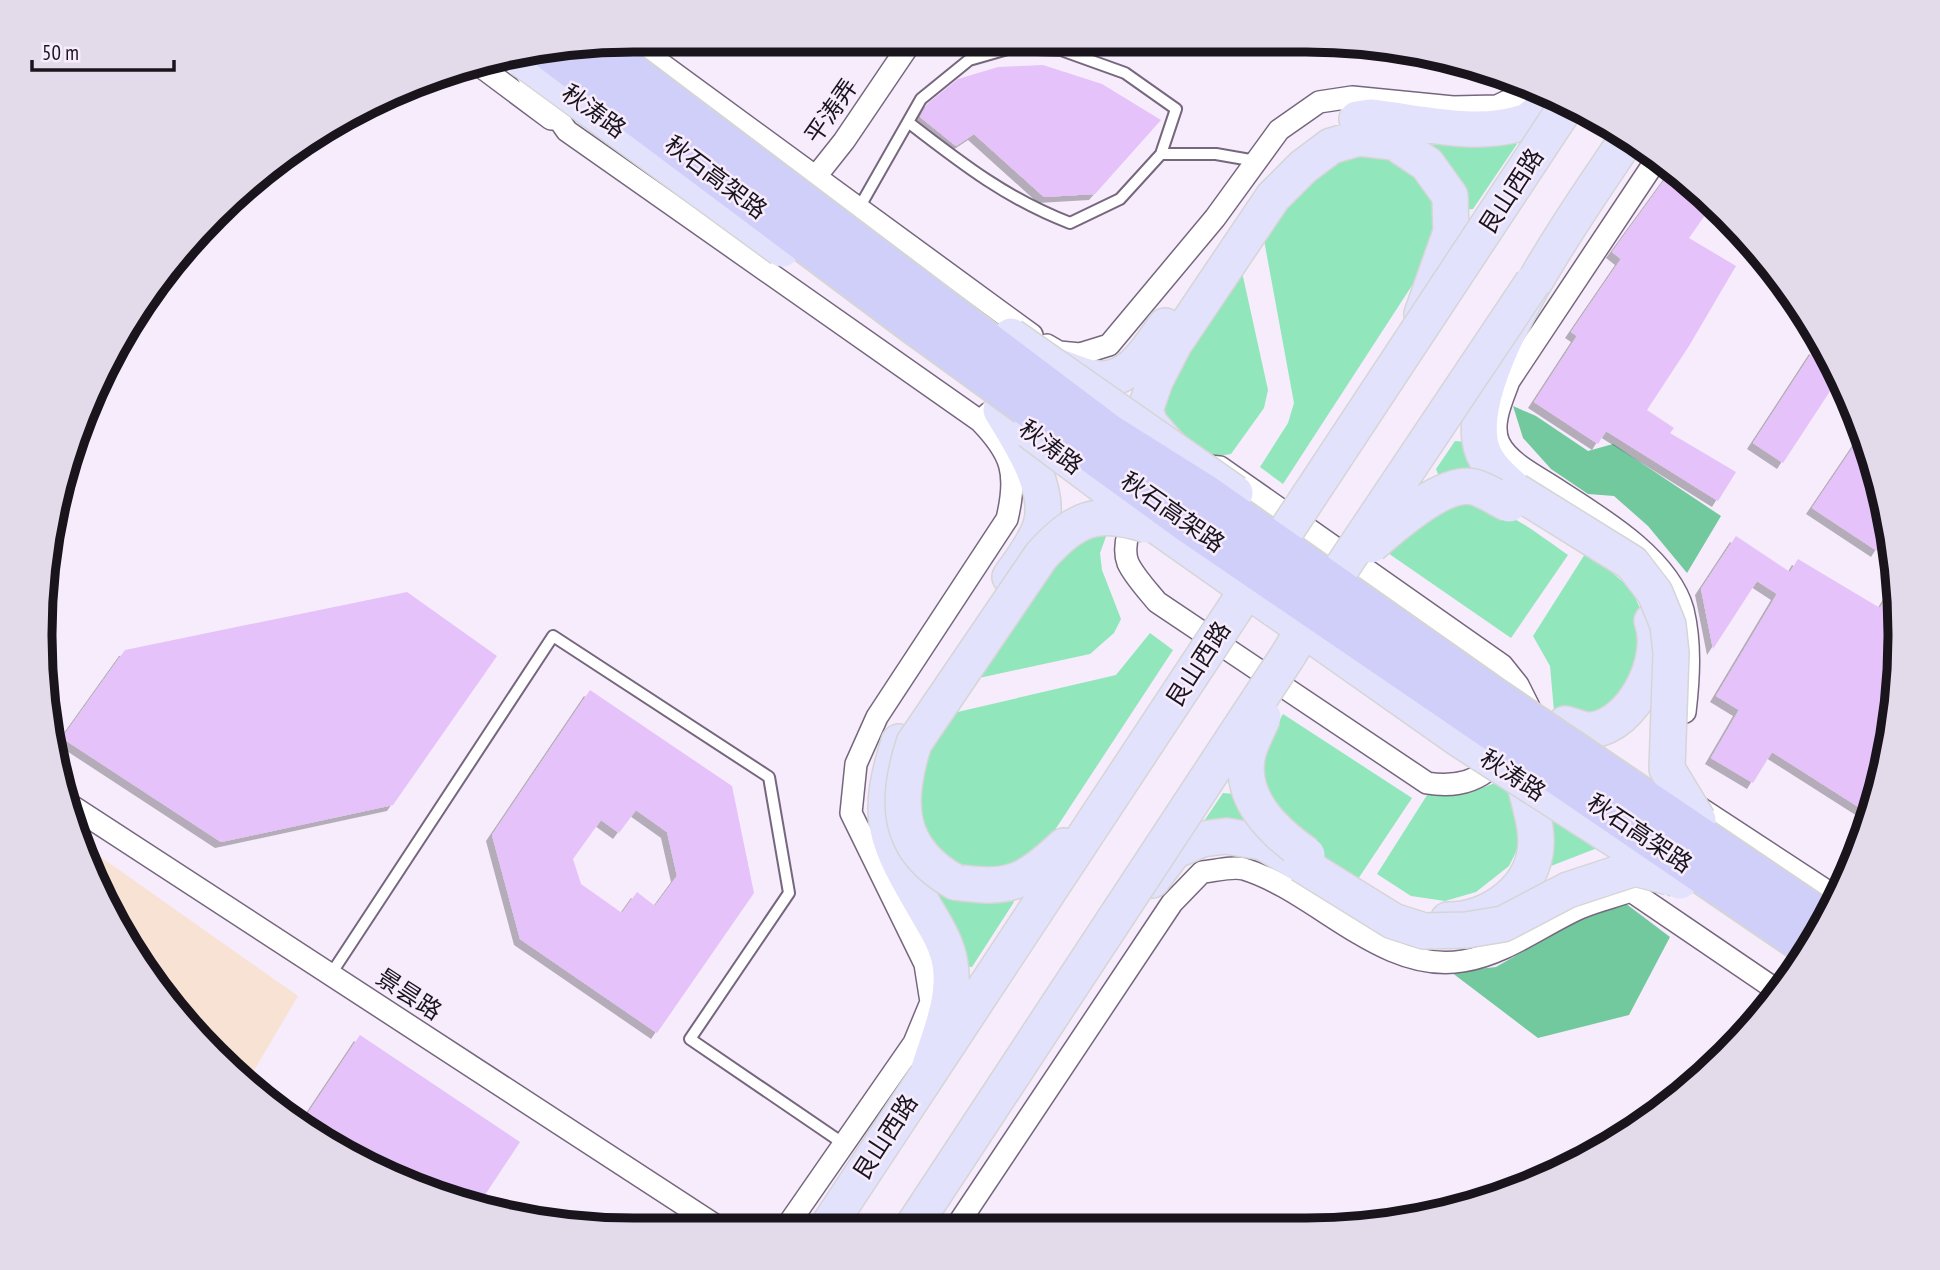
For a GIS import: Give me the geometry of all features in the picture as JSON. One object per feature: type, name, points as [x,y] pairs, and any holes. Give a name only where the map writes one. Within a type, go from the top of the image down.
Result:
[{"type":"highway","name":"秋石高架路","points":[[606,54],[1107,432],[1205,492],[1495,698],[1815,914]]},
{"type":"highway","name":"秋石高架路","points":[[557,57],[912,323],[1189,524],[1800,941]]},
{"type":"main road","points":[[630,52],[1043,351],[1171,448],[1565,724],[1693,809],[1822,902]]},
{"type":"main road","name":"秋涛路","points":[[527,63],[999,407],[1149,511],[1525,784],[1678,879],[1790,957]]},
{"type":"main road","points":[[1043,351],[1100,379],[1119,375],[1142,360],[1259,187],[1312,135],[1370,117],[1457,127],[1526,122],[1545,105]]},
{"type":"main road","name":"艮山西路","points":[[833,1218],[1562,113]]},
{"type":"main road","points":[[1171,448],[1150,424],[1145,410],[1155,381],[1174,344],[1273,197],[1303,167],[1331,146],[1359,138],[1394,142],[1427,164],[1450,196],[1451,232],[1412,341]]},
{"type":"main road","points":[[918,1218],[1287,657],[1339,572],[1622,147]]},
{"type":"main road","points":[[1533,282],[1487,388],[1480,414],[1480,441],[1490,467],[1516,491],[1633,564],[1655,593],[1668,625],[1671,653],[1667,769],[1693,809]]},
{"type":"main road","points":[[929,1069],[951,994],[950,963],[942,937],[899,864],[884,808],[888,777],[900,740],[1031,546],[1042,523],[1040,489],[1032,463],[999,407]]},
{"type":"main road","points":[[1339,572],[1417,505],[1472,486],[1509,504],[1623,577],[1643,600],[1654,628],[1655,663],[1639,695],[1616,718],[1592,730],[1565,724]]},
{"type":"main road","points":[[1102,810],[1034,874],[1012,883],[985,886],[955,882],[934,870],[916,850],[907,833],[903,807],[904,776],[914,743],[1041,556],[1062,532],[1082,520],[1149,511]]},
{"type":"main road","points":[[1287,657],[1248,754],[1252,797],[1266,822],[1284,839],[1400,914],[1435,920],[1467,920],[1510,897],[1526,877],[1535,854],[1535,829],[1525,784]]},
{"type":"main road","points":[[1073,983],[1174,851],[1202,839],[1226,836],[1264,842],[1393,921],[1424,931],[1466,930],[1503,924],[1568,890],[1635,869],[1678,879]]},
{"type":"street","points":[[631,52],[817,175],[1043,351],[1080,354],[1108,345],[1215,218],[1279,130],[1319,103],[1352,97],[1453,107],[1497,106],[1521,94]]},
{"type":"street","name":"平涛弄","points":[[817,175],[844,141],[904,52]]},
{"type":"street","points":[[519,64],[567,131]]},
{"type":"street","points":[[487,71],[567,131],[999,407]]},
{"type":"street","points":[[962,1218],[1172,903],[1202,872],[1242,869],[1288,891],[1388,948],[1426,960],[1462,962],[1498,950],[1581,907],[1631,891],[1693,809],[1682,740],[1689,661],[1682,608],[1659,568],[1628,537],[1518,464],[1499,442],[1498,411],[1509,381],[1651,167]]},
{"type":"street","points":[[793,1218],[914,1043],[931,1002],[925,964],[850,813],[856,764],[877,717],[1007,519],[1014,490],[1011,465],[1002,443],[999,407],[1043,351]]},
{"type":"street","points":[[1180,467],[1220,467],[1502,665],[1518,685],[1529,707],[1506,751],[1478,779],[1451,787],[1427,783],[1157,603],[1128,562],[1128,534],[1149,511],[1180,467]]},
{"type":"street","points":[[1506,751],[1607,813],[1693,809],[1828,892]]},
{"type":"street","points":[[1506,751],[1600,820],[1631,891],[1770,986]]},
{"type":"street","name":"景昙路","points":[[80,811],[705,1218]]},
{"type":"lane","points":[[859,208],[921,99],[969,60],[996,52]]},
{"type":"lane","points":[[908,122],[998,188],[1029,207],[1070,223],[1119,199],[1161,154],[1176,109],[1125,74],[1066,52]]},
{"type":"lane","points":[[1161,154],[1216,155],[1256,161]]},
{"type":"lane","points":[[331,974],[553,636],[769,777],[789,893],[690,1039],[844,1144]]},
{"type":"shaded area","points":[[95,853],[298,996],[252,1074],[223,1047],[173,990],[131,926]]},
{"type":"green space","points":[[1505,137],[1517,144],[1473,209],[1461,210],[1424,142]]},
{"type":"green space","points":[[1354,151],[1395,158],[1421,179],[1437,209],[1438,239],[1424,267],[1283,484],[1260,467],[1288,423],[1294,403],[1264,240],[1293,198],[1313,175]]},
{"type":"green space","points":[[1242,272],[1268,390],[1264,408],[1231,454],[1205,458],[1166,431],[1161,400],[1171,375]]},
{"type":"green space","points":[[1513,406],[1536,416],[1588,451],[1613,444],[1721,516],[1687,573],[1648,526],[1614,496],[1588,494],[1551,469],[1523,438]]},
{"type":"green space","points":[[1455,441],[1467,442],[1478,470],[1440,479],[1436,469]]},
{"type":"green space","points":[[1449,502],[1484,507],[1513,518],[1568,555],[1511,638],[1385,551]]},
{"type":"green space","points":[[1108,531],[1100,553],[1102,570],[1121,619],[1114,633],[1090,654],[970,680],[1057,549]]},
{"type":"green space","points":[[1585,554],[1630,589],[1639,606],[1643,631],[1635,674],[1621,697],[1605,709],[1576,714],[1554,711],[1550,666],[1533,636]]},
{"type":"green space","points":[[1150,633],[1173,650],[1049,839],[1013,874],[963,870],[931,847],[915,809],[925,752],[949,714],[1116,675]]},
{"type":"green space","points":[[1283,714],[1412,798],[1356,882],[1302,844],[1273,811],[1265,792],[1262,771],[1265,748]]},
{"type":"green space","points":[[1506,779],[1525,834],[1509,866],[1476,892],[1445,901],[1411,896],[1377,874],[1429,792],[1463,795]]},
{"type":"green space","points":[[1223,793],[1235,794],[1246,822],[1204,821]]},
{"type":"green space","points":[[1546,805],[1600,847],[1538,871]]},
{"type":"green space","points":[[944,889],[1009,893],[1014,902],[972,967],[961,966],[935,898]]},
{"type":"green space","points":[[1625,903],[1670,937],[1629,1015],[1538,1038],[1451,972],[1496,967],[1573,923]]},
{"type":"building","points":[[1043,65],[1102,84],[1161,120],[1095,194],[1044,197],[974,134],[956,146],[920,117],[927,104],[958,79],[998,67]]},
{"type":"building","points":[[1666,178],[1706,213],[1689,238],[1736,266],[1647,410],[1674,428],[1670,433],[1736,472],[1718,501],[1606,431],[1598,444],[1534,402],[1577,336],[1571,332],[1621,259],[1612,252]]},
{"type":"building","points":[[1813,351],[1832,388],[1783,463],[1753,443]]},
{"type":"building","points":[[1855,444],[1868,484],[1881,546],[1877,551],[1812,508]]},
{"type":"building","points":[[1736,536],[1790,572],[1798,559],[1880,608],[1886,598],[1888,635],[1883,711],[1861,809],[1772,752],[1753,783],[1711,758],[1739,710],[1716,696],[1777,594],[1757,581],[1713,649],[1701,589]]},
{"type":"building","points":[[407,592],[497,656],[393,805],[221,842],[62,738],[125,650]]},
{"type":"building","points":[[590,690],[732,786],[754,893],[657,1033],[520,939],[492,835]],"holes":[[[636,810],[667,832],[677,876],[655,906],[637,892],[622,913],[581,884],[573,859],[601,820],[619,833]]]},
{"type":"building","points":[[360,1035],[520,1142],[483,1198],[448,1187],[377,1157],[306,1116]]}]
